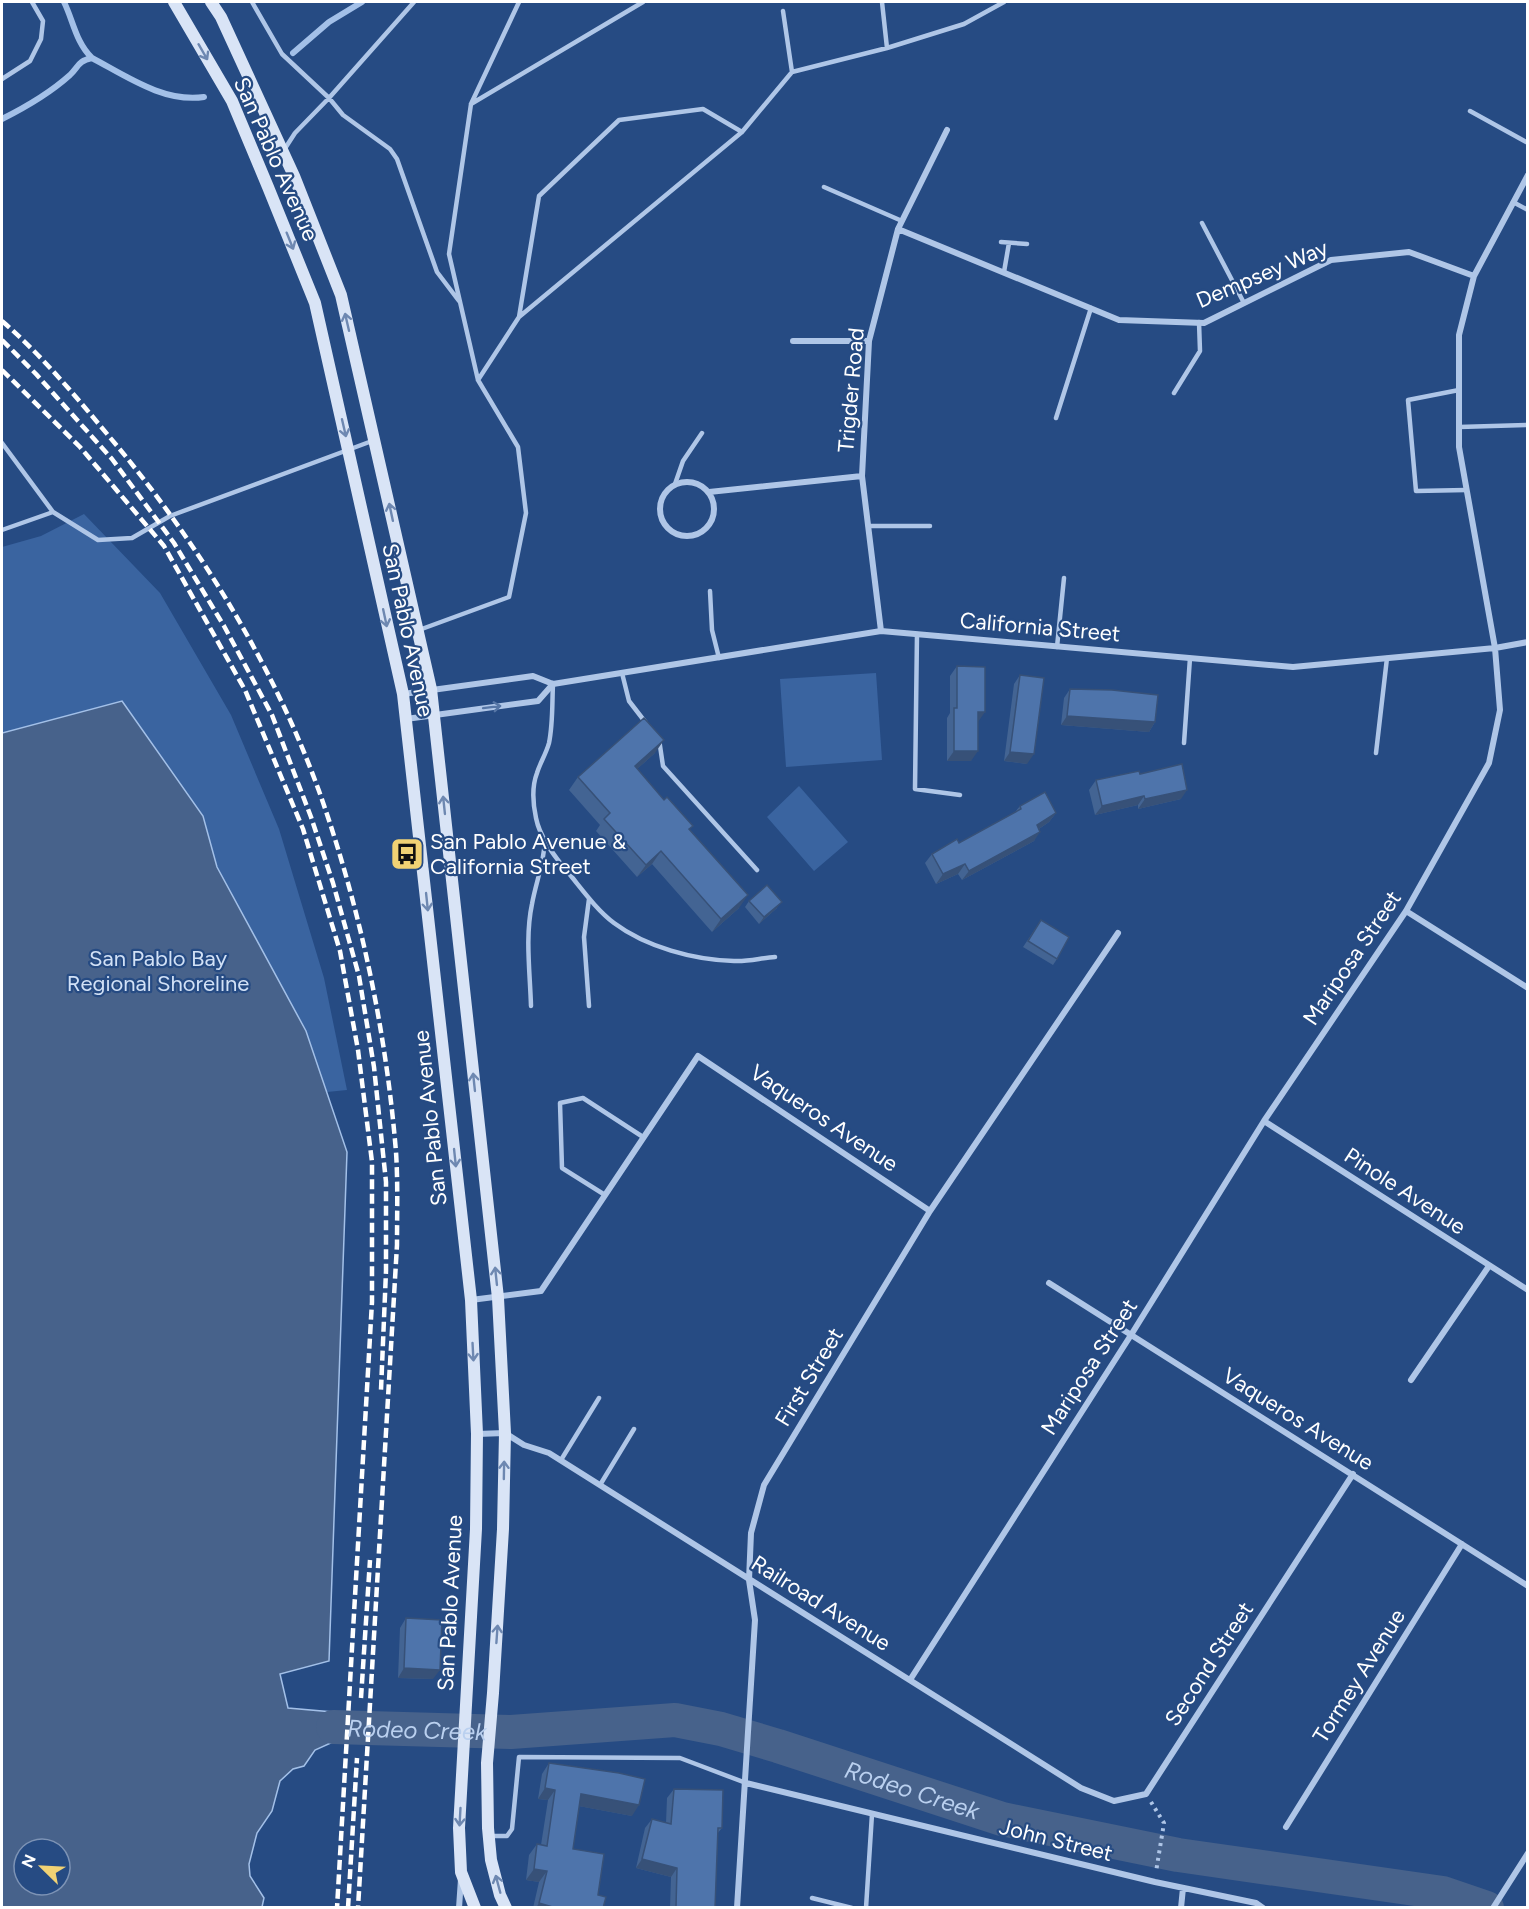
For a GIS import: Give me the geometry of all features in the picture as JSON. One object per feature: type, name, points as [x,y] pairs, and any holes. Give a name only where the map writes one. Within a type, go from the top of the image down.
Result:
[{"type":"main road","name":"San Pablo Avenue","points":[[174,2],[232,101],[315,303],[403,694],[471,1300],[477,1434],[475,1556],[459,1828],[461,1872]]},
{"type":"main road","name":"San Pablo Avenue","points":[[211,2],[221,17],[294,176],[341,295],[431,689],[498,1298],[505,1433],[503,1560],[487,1763],[491,1860],[500,1895],[506,1908]]},
{"type":"main road","points":[[461,1872],[475,1908]]},
{"type":"street","name":"Trigder Road","points":[[881,631],[862,476],[869,340],[898,229],[947,129]]},
{"type":"street","name":"Mariposa Street","points":[[910,1680],[1131,1335],[1264,1121],[1406,911],[1489,763],[1500,710],[1494,648],[1459,447],[1459,335],[1474,276],[1527,176]]},
{"type":"street","name":"Dempsey Way","points":[[898,229],[1119,320],[1204,323],[1331,260],[1409,252],[1474,276]]},
{"type":"street","points":[[793,341],[869,340]]},
{"type":"street","points":[[709,492],[862,476]]},
{"type":"street","points":[[693,482],[709,492],[715,509],[709,526],[695,535],[678,535],[664,524],[660,507],[662,498],[675,484],[693,482]]},
{"type":"street","name":"California Street","points":[[403,694],[533,676],[552,684],[881,631],[1293,667],[1494,648],[1527,642]]},
{"type":"street","points":[[406,718],[538,701],[552,684]]},
{"type":"street","points":[[1406,911],[1527,988]]},
{"type":"street","name":"First Street","points":[[738,1908],[755,1620],[749,1580],[751,1533],[764,1485],[930,1211],[1118,933]]},
{"type":"street","name":"Vaqueros Avenue","points":[[644,1137],[698,1056],[930,1211]]},
{"type":"street","name":"Pinole Avenue","points":[[1264,1121],[1527,1290]]},
{"type":"street","points":[[471,1300],[541,1291],[644,1137]]},
{"type":"street","points":[[1411,1380],[1489,1266]]},
{"type":"street","name":"Vaqueros Avenue","points":[[1050,1283],[1527,1586]]},
{"type":"street","points":[[477,1434],[505,1433]]},
{"type":"street","name":"Railroad Avenue","points":[[505,1433],[524,1445],[549,1452],[1081,1788],[1114,1801],[1146,1794]]},
{"type":"street","name":"Second Street","points":[[1146,1794],[1353,1474]]},
{"type":"street","name":"Tormey Avenue","points":[[1286,1827],[1462,1544]]},
{"type":"street","name":"John Street","points":[[746,1783],[1183,1888]]},
{"type":"street","points":[[1493,1908],[1527,1853]]},
{"type":"street","name":"San Pablo Avenue","points":[[459,1908],[461,1872]]},
{"type":"street","points":[[1181,1908],[1183,1888],[1256,1904],[1263,1908]]},
{"type":"lane","points":[[2,79],[30,61],[41,39],[43,21],[32,2]]},
{"type":"lane","points":[[252,2],[282,54],[329,98],[343,115],[390,149],[397,159],[437,272],[460,303]]},
{"type":"lane","points":[[282,153],[296,133],[414,2]]},
{"type":"lane","points":[[416,631],[509,597],[526,513],[518,447],[478,380],[449,254],[471,104],[519,2]]},
{"type":"lane","points":[[471,104],[643,2]]},
{"type":"lane","points":[[882,2],[886,48]]},
{"type":"lane","points":[[478,380],[519,317],[742,132],[792,72],[886,48],[964,24],[1004,2]]},
{"type":"lane","points":[[783,11],[792,72]]},
{"type":"lane","points":[[519,317],[539,195],[619,120],[703,109],[742,132]]},
{"type":"lane","points":[[1470,111],[1527,143]]},
{"type":"lane","points":[[824,187],[902,220]]},
{"type":"lane","points":[[1513,202],[1527,210]]},
{"type":"lane","points":[[1202,223],[1244,303]]},
{"type":"lane","points":[[1001,242],[1027,244]]},
{"type":"lane","points":[[1004,272],[1009,243]]},
{"type":"lane","points":[[1056,418],[1091,308]]},
{"type":"lane","points":[[1174,393],[1200,351],[1199,322]]},
{"type":"lane","points":[[1459,390],[1408,400],[1416,491],[1466,490]]},
{"type":"lane","points":[[1459,427],[1527,424]]},
{"type":"lane","points":[[675,484],[683,460],[702,433]]},
{"type":"lane","points":[[2,443],[53,512],[99,540],[132,538],[170,516],[375,440]]},
{"type":"lane","points":[[2,530],[53,512]]},
{"type":"lane","points":[[868,526],[930,526]]},
{"type":"lane","points":[[1057,647],[1064,578]]},
{"type":"lane","points":[[710,591],[712,630],[719,658]]},
{"type":"lane","points":[[917,634],[915,789],[960,795]]},
{"type":"lane","points":[[1184,743],[1190,658]]},
{"type":"lane","points":[[1376,753],[1388,658]]},
{"type":"lane","points":[[622,673],[629,701],[648,725]]},
{"type":"lane","points":[[552,684],[551,728],[548,745],[536,774],[533,791],[536,820],[558,861],[589,900],[620,926],[641,939],[660,946],[712,960],[737,961],[775,957]]},
{"type":"lane","points":[[654,733],[660,741],[663,766],[757,870]]},
{"type":"lane","points":[[531,1006],[529,927],[545,840]]},
{"type":"lane","points":[[589,900],[584,937],[589,1006]]},
{"type":"lane","points":[[605,1195],[562,1168],[560,1103],[583,1098],[644,1137]]},
{"type":"lane","points":[[561,1460],[599,1398]]},
{"type":"lane","points":[[600,1485],[634,1429]]},
{"type":"lane","points":[[489,1836],[507,1836],[513,1830],[519,1757],[680,1758],[746,1783]]},
{"type":"lane","points":[[866,1908],[872,1814]]},
{"type":"lane","points":[[812,1898],[852,1908]]},
{"type":"path","points":[[1146,1794],[1164,1823],[1155,1882]]},
{"type":"green space","name":"San Pablo Bay Regional Shoreline","points":[[84,514],[160,593],[231,715],[279,829],[324,978],[347,1090],[327,1092],[2,1170],[2,547],[41,536]]},
{"type":"green space","points":[[876,673],[882,760],[786,767],[780,679]]},
{"type":"green space","points":[[799,786],[848,842],[814,871],[767,817]]},
{"type":"shaded area","points":[[122,701],[203,816],[217,867],[306,1031],[347,1152],[329,1661],[280,1674],[288,1708],[333,1712],[333,1742],[315,1750],[304,1766],[293,1769],[280,1781],[272,1811],[257,1833],[249,1864],[250,1876],[264,1898],[262,1907],[2,1907],[2,733]]},
{"type":"building","points":[[957,666],[985,667],[985,712],[978,712],[978,751],[954,751]]},
{"type":"building","points":[[1020,675],[1044,678],[1034,754],[1010,752]]},
{"type":"building","points":[[1070,689],[1112,690],[1158,695],[1155,722],[1067,716]]},
{"type":"building","points":[[644,718],[664,740],[635,766],[664,800],[667,797],[693,826],[689,829],[748,895],[721,919],[661,851],[646,865],[604,819],[610,813],[578,777]]},
{"type":"building","points":[[1182,764],[1187,790],[1145,799],[1144,796],[1102,806],[1096,780],[1139,771],[1140,774]]},
{"type":"building","points":[[1045,792],[1056,813],[1037,825],[1040,832],[969,871],[965,864],[943,874],[932,854],[957,839],[959,843],[1021,809],[1020,806]]},
{"type":"building","points":[[767,885],[782,902],[764,917],[749,901]]},
{"type":"building","points":[[1041,920],[1069,937],[1057,959],[1028,941]]},
{"type":"building","points":[[406,1618],[442,1620],[440,1670],[404,1668]]},
{"type":"building","points":[[549,1763],[645,1779],[639,1805],[581,1794],[573,1849],[604,1854],[598,1895],[606,1897],[603,1908],[556,1908],[539,1903],[547,1871],[534,1869],[537,1844],[547,1846],[555,1790],[545,1788]]},
{"type":"building","points":[[674,1789],[723,1790],[722,1828],[718,1828],[715,1908],[676,1907],[677,1868],[642,1859],[652,1819],[671,1824]]},
{"type":"waterway","points":[[64,2],[78,38],[92,58],[160,92],[189,98],[204,97]]},
{"type":"waterway","points":[[293,53],[329,22],[362,2]]},
{"type":"waterway","points":[[2,119],[46,94],[70,75],[81,62],[92,58]]},
{"type":"waterway","name":"Rodeo Creek","points":[[333,1727],[511,1732],[675,1720],[721,1729],[778,1746],[1002,1819],[1178,1855],[1443,1893],[1487,1908]]},
{"type":"railway","points":[[2,321],[48,366],[118,447],[179,526],[233,611],[258,655],[301,745],[334,835],[359,924],[378,1015],[392,1106],[397,1164],[397,1245],[358,1908]]},
{"type":"railway","points":[[2,340],[36,374],[112,459],[174,543],[224,626],[272,715],[311,817],[333,883],[359,976],[374,1067],[386,1182],[386,1271],[381,1390]]},
{"type":"railway","points":[[2,370],[80,447],[164,546],[245,690],[303,829],[340,951],[358,1050],[372,1162],[372,1302],[337,1908]]},
{"type":"railway","points":[[361,1698],[370,1560]]},
{"type":"railway","points":[[348,1908],[357,1758]]},
{"type":"place","name":"San Pablo Avenue & California Street","points":[[407,854]]}]
